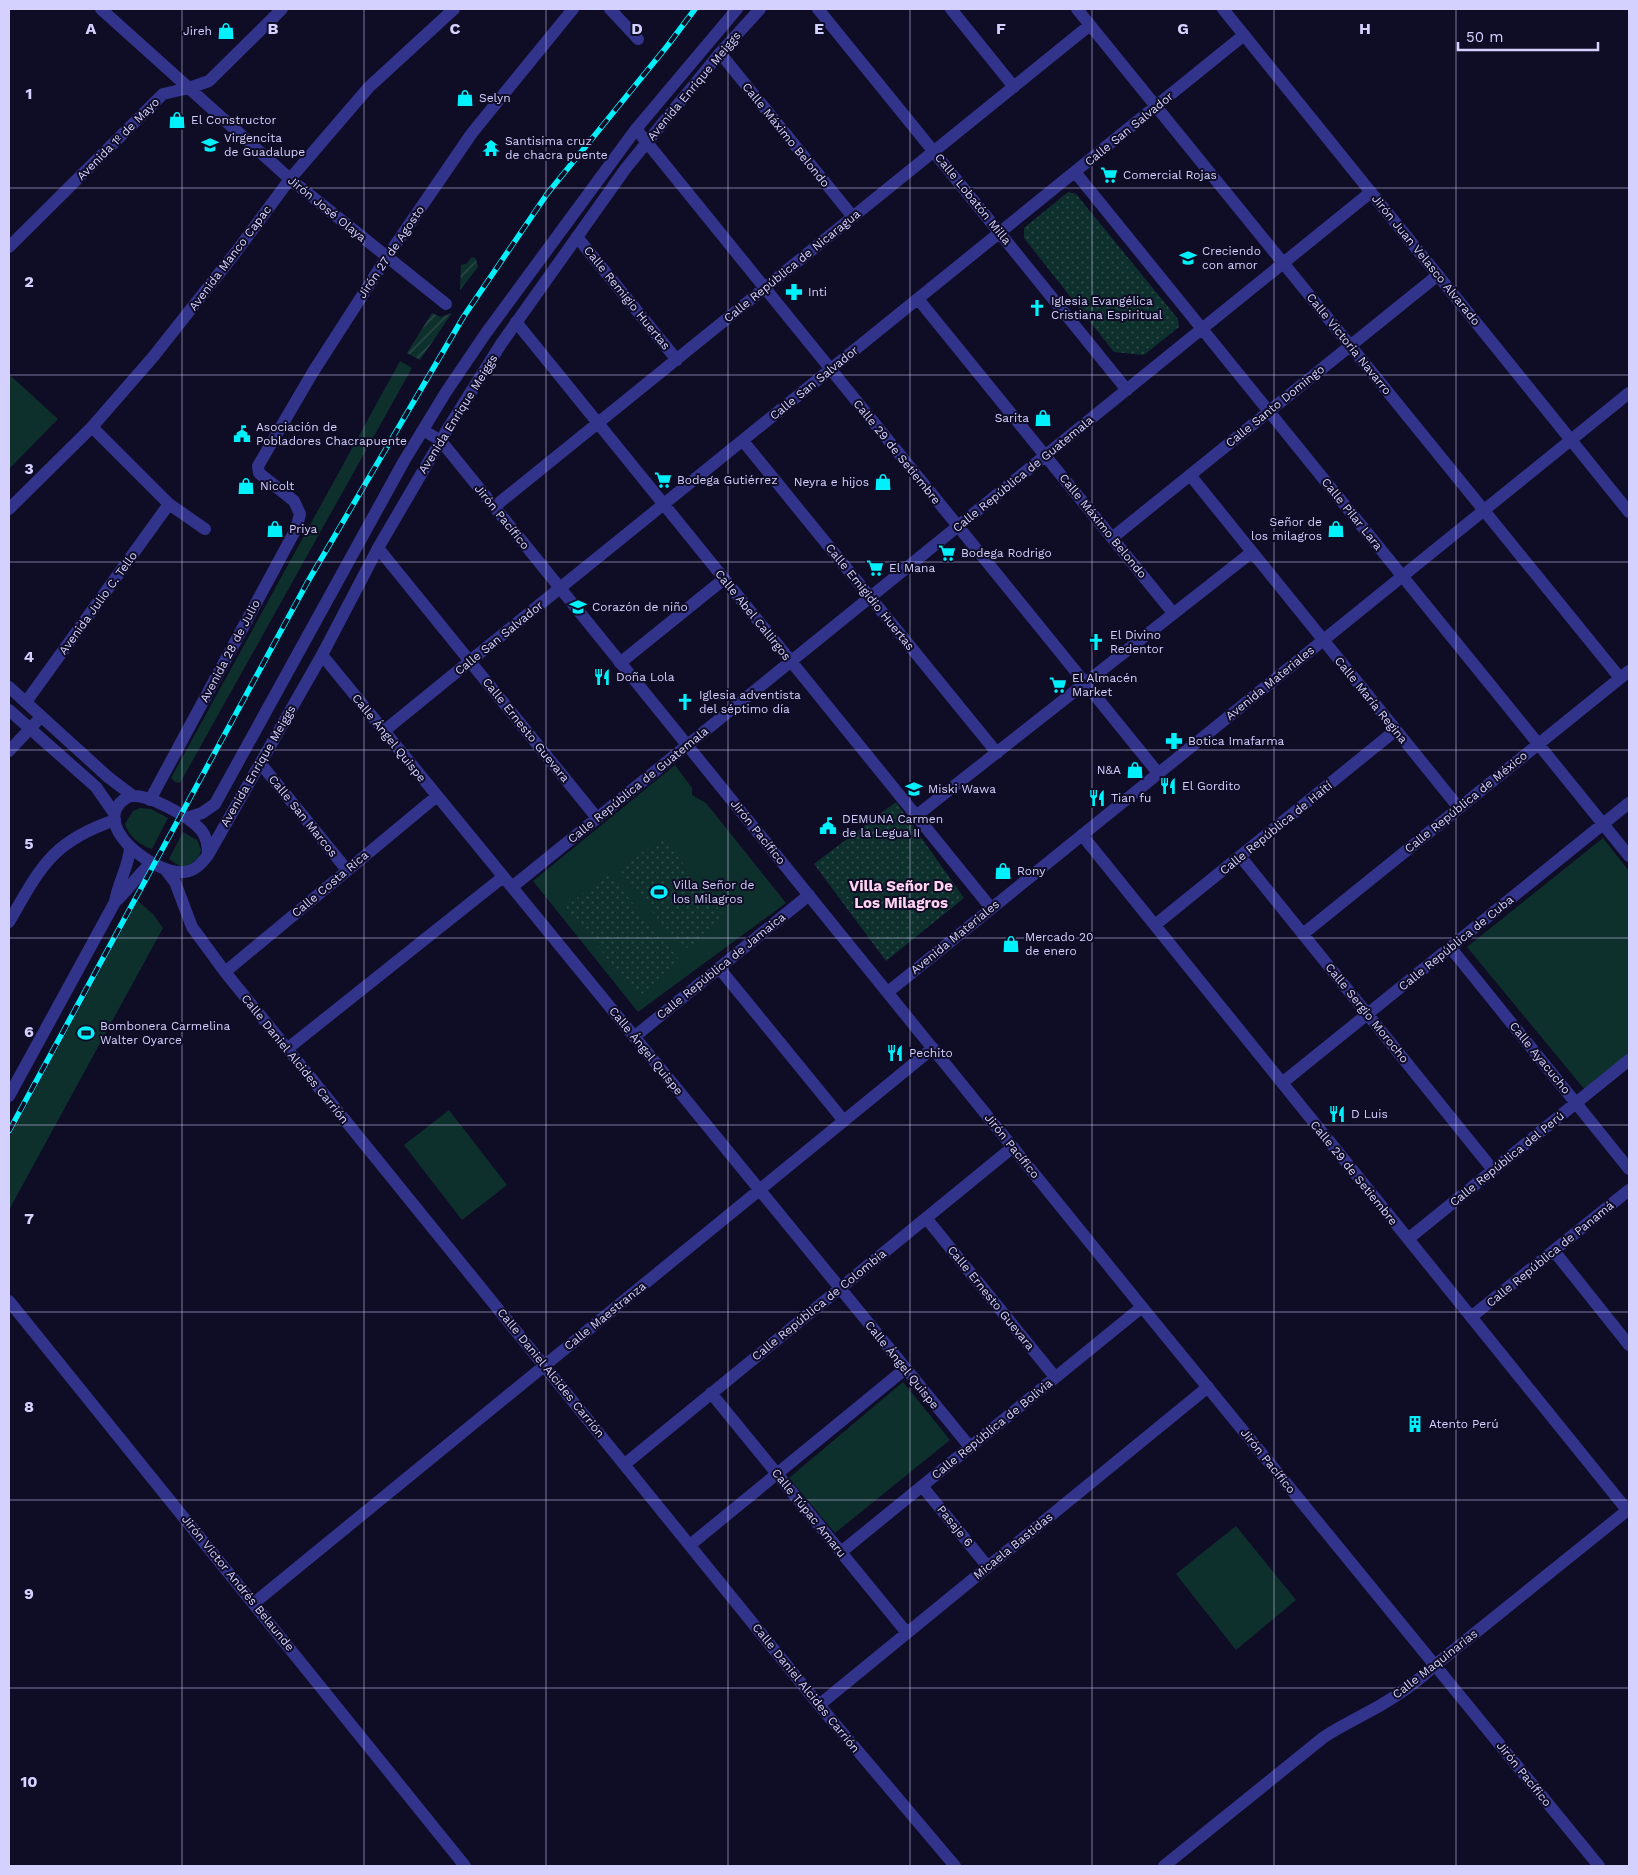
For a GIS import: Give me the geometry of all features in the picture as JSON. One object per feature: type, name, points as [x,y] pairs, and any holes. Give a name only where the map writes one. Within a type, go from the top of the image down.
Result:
[{"type":"street","name":"Jirón José Olaya","points":[[102,9],[290,178],[446,304]]},
{"type":"street","name":"Avenida 1º de Mayo","points":[[9,247],[163,94],[209,81],[282,9]]},
{"type":"street","name":"Avenida Manco Capac","points":[[9,510],[92,427],[153,357],[236,252],[290,178],[369,87],[454,9]]},
{"type":"street","name":"Jirón 27 de Agosto","points":[[294,501],[259,473],[258,466],[313,372],[387,257],[472,133],[573,9]]},
{"type":"street","points":[[610,9],[638,38]]},
{"type":"street","name":"Avenida Enrique Meiggs","points":[[187,818],[202,814],[215,804],[423,430],[486,332],[636,130],[737,9]]},
{"type":"street","name":"Avenida Enrique Meiggs","points":[[208,855],[322,655],[378,548],[441,441],[516,322],[626,168],[720,53],[760,9]]},
{"type":"street","name":"Calle Lobatón Milla","points":[[818,9],[1127,390]]},
{"type":"street","points":[[950,9],[1014,87]]},
{"type":"street","name":"Calle Victoria Navarro","points":[[1077,9],[1484,510],[1625,675]]},
{"type":"street","name":"Jirón Juan Velasco Alvarado","points":[[1223,9],[1629,512]]},
{"type":"street","name":"Calle República de Nicaragua","points":[[494,507],[1090,25]]},
{"type":"street","name":"Calle San Salvador","points":[[384,731],[1244,35]]},
{"type":"street","name":"Calle Máximo Belondo","points":[[720,53],[853,217]]},
{"type":"street","name":"Calle 29 de Setiembre","points":[[636,130],[1158,773]]},
{"type":"street","name":"Calle Pilar Lara","points":[[1075,172],[1629,856]]},
{"type":"street","name":"Calle República de Guatemala","points":[[512,887],[1371,192]]},
{"type":"street","name":"Calle Remigio Huertas","points":[[577,237],[677,360]]},
{"type":"street","name":"Calle Santo Domingo","points":[[1112,538],[1438,274]]},
{"type":"street","name":"Calle Máximo Belondo","points":[[918,299],[1174,614]]},
{"type":"street","name":"Calle Abel Callirgos","points":[[516,322],[991,908]]},
{"type":"street","name":"Avenida Materiales","points":[[888,992],[1629,392]]},
{"type":"street","points":[[92,427],[169,504],[205,529]]},
{"type":"street","name":"Jirón Pacífico","points":[[423,430],[441,441],[1434,1666],[1479,1718],[1599,1866]]},
{"type":"street","name":"Calle Emigidio Huertas","points":[[743,441],[996,753]]},
{"type":"street","name":"Calle María Regina","points":[[1190,475],[1459,808]]},
{"type":"street","name":"Avenida 28 de Julio","points":[[150,800],[296,529],[300,514],[294,501]]},
{"type":"street","name":"Avenida Julio C. Tello","points":[[26,702],[169,504]]},
{"type":"street","name":"Calle Ernesto Guevara","points":[[378,548],[597,818]]},
{"type":"street","points":[[916,816],[1252,552]]},
{"type":"street","points":[[620,662],[724,579]]},
{"type":"street","name":"Calle Ángel Quispe","points":[[322,655],[970,1447]]},
{"type":"street","name":"Calle República de México","points":[[1303,934],[1625,675]]},
{"type":"street","points":[[9,687],[108,777],[133,796],[150,800],[187,818],[200,829],[205,837],[208,855],[202,863],[189,871],[174,872],[152,863],[130,847],[118,830],[115,816],[96,787],[9,710]]},
{"type":"street","points":[[9,751],[41,717]]},
{"type":"street","name":"Calle República de Haití","points":[[1155,925],[1396,730]]},
{"type":"street","name":"Calle San Marcos","points":[[260,763],[346,870]]},
{"type":"street","points":[[9,922],[40,869],[52,856],[81,833],[115,816],[121,802],[133,796]]},
{"type":"street","name":"Calle Costa Rica","points":[[224,972],[437,796]]},
{"type":"street","name":"Calle República de Cuba","points":[[1282,1083],[1629,803]]},
{"type":"street","points":[[215,804],[216,812],[219,815],[224,816],[231,813]]},
{"type":"street","name":"Calle 29 de Setiembre","points":[[1082,835],[1628,1510]]},
{"type":"street","points":[[9,1096],[115,902],[117,888],[129,860],[130,847]]},
{"type":"street","name":"Calle Sergio Morocho","points":[[1240,856],[1493,1170]]},
{"type":"street","points":[[115,902],[126,893],[142,870],[152,863]]},
{"type":"street","name":"Calle Daniel Alcides Carrión","points":[[165,869],[175,882],[192,927],[224,972],[819,1705],[954,1866]]},
{"type":"street","points":[[287,1049],[503,877]]},
{"type":"street","name":"Calle República de Jamaica","points":[[634,1037],[809,895]]},
{"type":"street","name":"Calle Ayacucho","points":[[1450,948],[1629,1169]]},
{"type":"street","points":[[719,968],[844,1122]]},
{"type":"street","name":"Calle Maestranza","points":[[254,1603],[933,1048]]},
{"type":"street","name":"Calle República del Perú","points":[[1408,1239],[1629,1060]]},
{"type":"street","name":"Calle República de Colombia","points":[[625,1464],[1013,1147]]},
{"type":"street","name":"Calle República de Panamá","points":[[1471,1317],[1629,1190]]},
{"type":"street","name":"Calle Ernesto Guevara","points":[[926,1218],[1056,1377]]},
{"type":"street","points":[[1554,1251],[1629,1344]]},
{"type":"street","name":"Jirón Victor Andrés Belaunde","points":[[9,1301],[465,1866]]},
{"type":"street","name":"Calle República de Bolivia","points":[[841,1552],[1142,1306]]},
{"type":"street","points":[[690,1545],[906,1369]]},
{"type":"street","name":"Micaela Bastidas","points":[[819,1705],[1208,1387]]},
{"type":"street","name":"Calle Túpac Amaru","points":[[711,1393],[907,1633]]},
{"type":"street","name":"Pasaje 6","points":[[922,1486],[988,1567]]},
{"type":"street","name":"Calle Maquinarias","points":[[1164,1866],[1324,1737],[1348,1721],[1381,1705],[1407,1688],[1628,1510]]},
{"type":"green space","points":[[1068,192],[1076,194],[1178,319],[1179,327],[1144,355],[1114,352],[1024,238],[1024,228]]},
{"type":"green space","points":[[472,257],[476,259],[478,267],[460,290],[461,265],[466,264]]},
{"type":"green space","points":[[432,313],[441,317],[452,313],[420,360],[407,353]]},
{"type":"green space","points":[[400,361],[412,368],[180,783],[175,782],[171,778]]},
{"type":"green space","points":[[11,376],[58,419],[9,469],[9,378]]},
{"type":"green space","name":"Villa Señor de los Milagros","points":[[675,765],[692,788],[692,795],[706,803],[786,903],[638,1012],[533,881]]},
{"type":"green space","points":[[896,802],[964,898],[886,961],[814,864]]},
{"type":"green space","points":[[140,808],[151,809],[168,818],[152,849],[136,840],[129,833],[125,824],[133,811]]},
{"type":"green space","points":[[183,832],[197,840],[201,850],[199,857],[184,869],[169,859]]},
{"type":"green space","points":[[662,837],[726,918],[683,951],[620,870]]},
{"type":"green space","points":[[1603,838],[1629,871],[1629,1055],[1585,1090],[1467,947]]},
{"type":"green space","points":[[608,873],[681,962],[638,997],[566,907]]},
{"type":"green space","name":"Bombonera Carmelina Walter Oyarce","points":[[138,901],[153,914],[163,928],[9,1210],[9,1138]]},
{"type":"green space","points":[[449,1110],[507,1185],[462,1220],[404,1145]]},
{"type":"green space","points":[[903,1382],[950,1440],[835,1533],[789,1478]]},
{"type":"green space","points":[[1236,1526],[1296,1600],[1236,1650],[1176,1574]]},
{"type":"railway","points":[[9,1131],[307,583],[464,316],[547,194],[695,9]]},
{"type":"place","name":"Jireh","points":[[226,31]]},
{"type":"place","name":"Selyn","points":[[465,98]]},
{"type":"place","name":"El Constructor","points":[[177,120]]},
{"type":"place","name":"Virgencita de Guadalupe","points":[[210,145]]},
{"type":"place","name":"Santisima cruz de chacra puente","points":[[491,148]]},
{"type":"place","name":"Comercial Rojas","points":[[1109,175]]},
{"type":"place","name":"Creciendo con amor","points":[[1188,258]]},
{"type":"place","name":"Inti","points":[[794,292]]},
{"type":"place","name":"Iglesia Evangélica Cristiana Espiritual","points":[[1037,308]]},
{"type":"place","name":"Sarita","points":[[1043,418]]},
{"type":"place","name":"Asociación de Pobladores Chacrapuente","points":[[242,434]]},
{"type":"place","name":"Bodega Gutiérrez","points":[[663,480]]},
{"type":"place","name":"Neyra e hijos","points":[[883,482]]},
{"type":"place","name":"Nicolt","points":[[246,486]]},
{"type":"place","name":"Priya","points":[[275,529]]},
{"type":"place","name":"Señor de los milagros","points":[[1336,529]]},
{"type":"place","name":"Bodega Rodrigo","points":[[947,553]]},
{"type":"place","name":"El Mana","points":[[875,568]]},
{"type":"place","name":"Corazón de niño","points":[[578,607]]},
{"type":"place","name":"El Divino Redentor","points":[[1096,642]]},
{"type":"place","name":"Doña Lola","points":[[602,677]]},
{"type":"place","name":"El Almacén Market","points":[[1058,685]]},
{"type":"place","name":"Iglesia adventista del séptimo día","points":[[685,702]]},
{"type":"place","name":"Botica Imafarma","points":[[1174,741]]},
{"type":"place","name":"N&A","points":[[1135,770]]},
{"type":"place","name":"El Gordito","points":[[1168,786]]},
{"type":"place","name":"Miski Wawa","points":[[914,789]]},
{"type":"place","name":"Tian fu","points":[[1097,798]]},
{"type":"place","name":"DEMUNA Carmen de la Legua II","points":[[828,826]]},
{"type":"place","name":"Rony","points":[[1003,871]]},
{"type":"place","name":"Villa Señor de los Milagros","points":[[659,892]]},
{"type":"place","name":"Mercado 20 de enero","points":[[1011,944]]},
{"type":"place","name":"Bombonera Carmelina Walter Oyarce","points":[[86,1033]]},
{"type":"place","name":"Pechito","points":[[895,1053]]},
{"type":"place","name":"D Luis","points":[[1337,1114]]},
{"type":"place","name":"Atento Perú","points":[[1415,1424]]},
{"type":"district","name":"Villa Señor De Los Milagros","points":[[901,894]]}]
